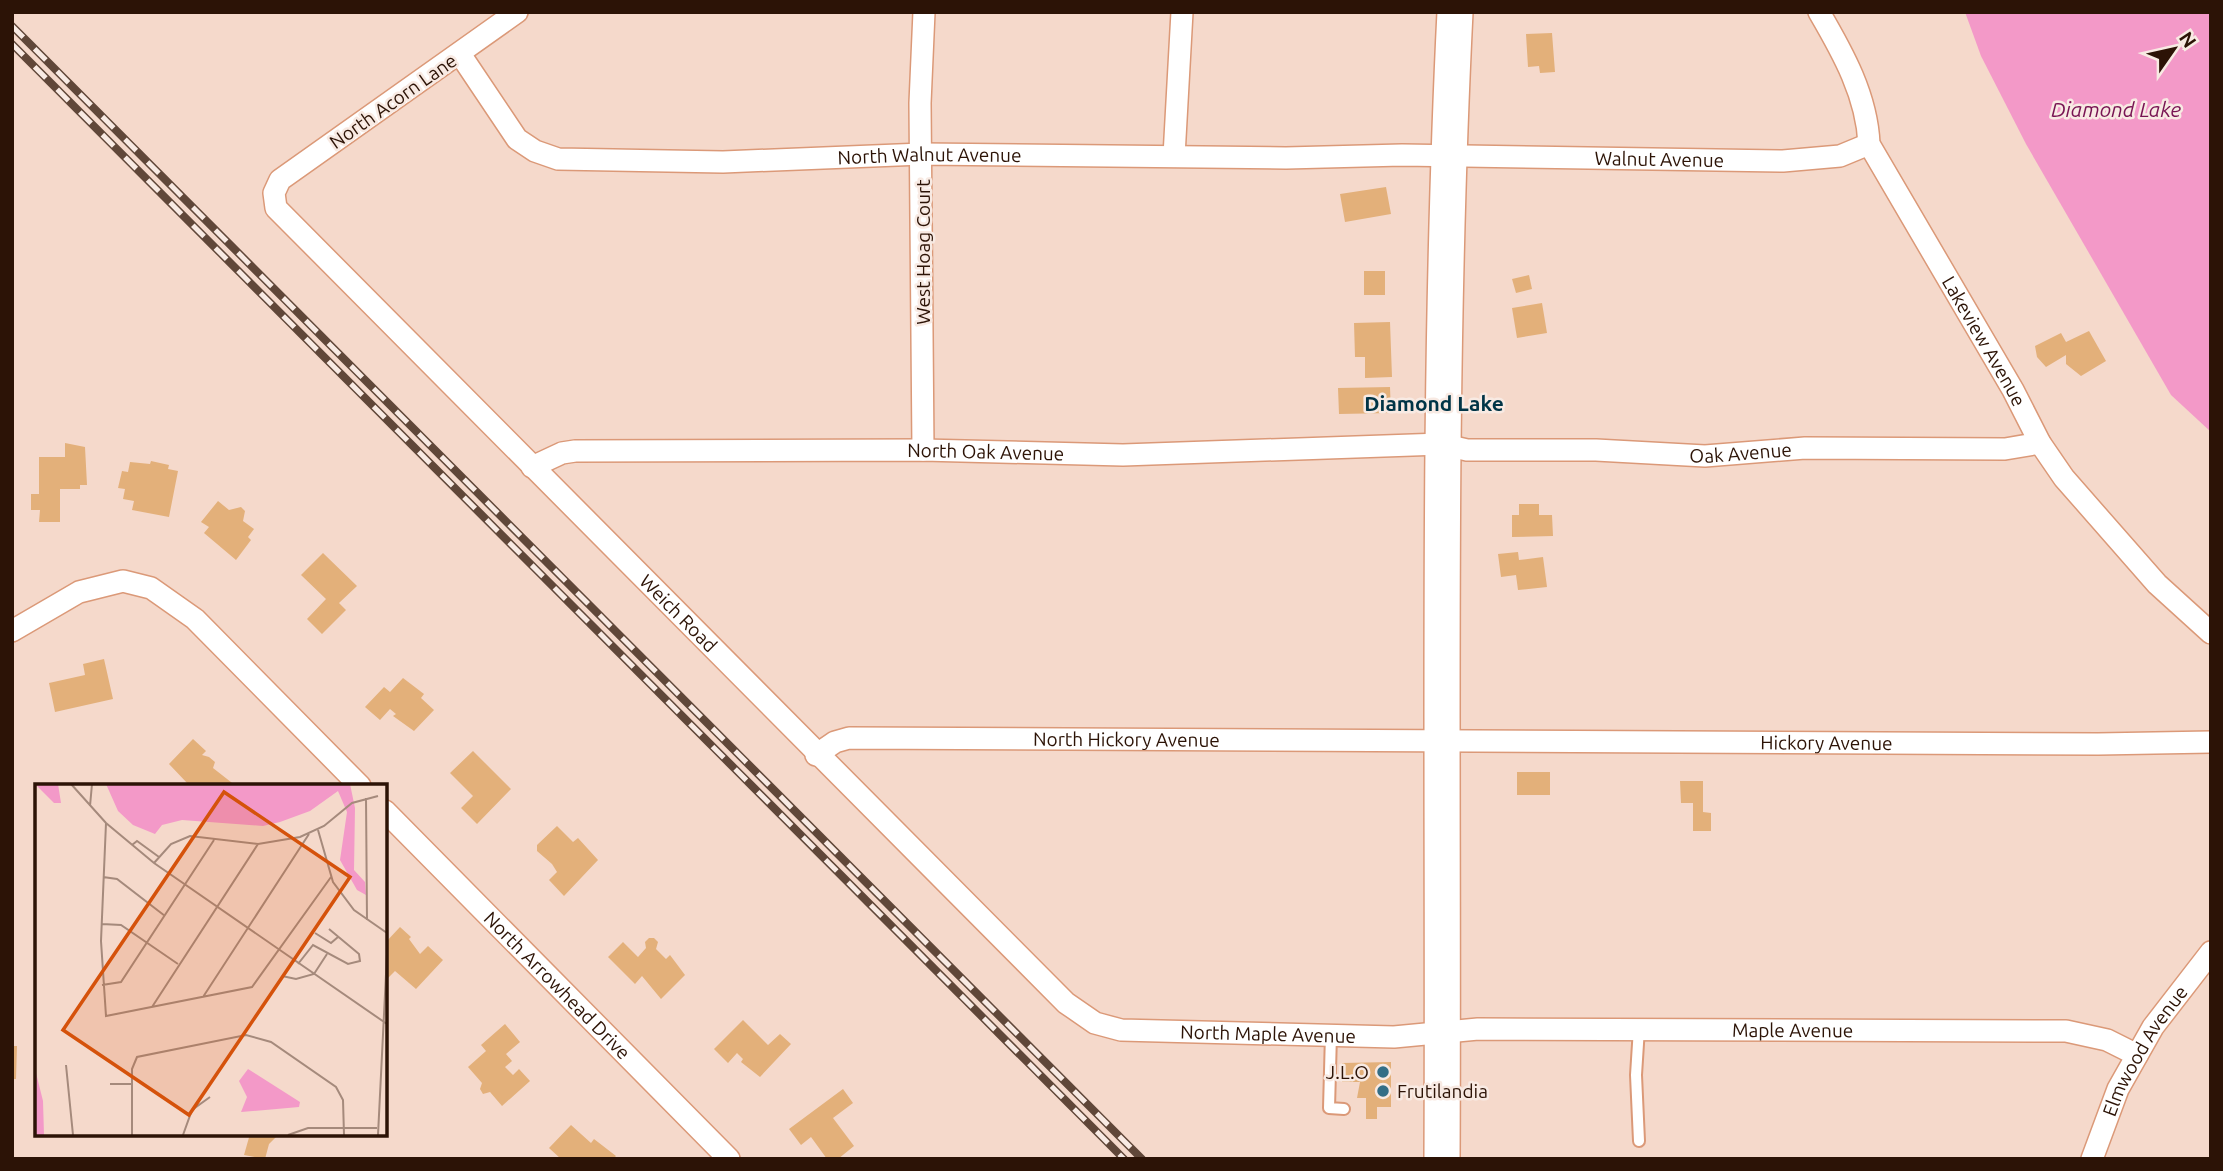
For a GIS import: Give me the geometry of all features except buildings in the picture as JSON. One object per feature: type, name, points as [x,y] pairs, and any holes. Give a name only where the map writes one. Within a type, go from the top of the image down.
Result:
[{"type":"main road","points":[[1442,1159],[1441,444],[1448,156],[1455,12]]},
{"type":"street","name":"North Acorn Lane","points":[[274,192],[280,180],[517,12]]},
{"type":"street","name":"West Hoag Court","points":[[923,450],[920,103],[924,12]]},
{"type":"street","points":[[1174,156],[1182,12]]},
{"type":"street","name":"Lakeview Avenue","points":[[1819,12],[1862,97],[1869,144],[2013,390],[2040,443],[2064,478],[2157,584],[2211,633]]},
{"type":"street","name":"North Walnut Avenue","points":[[460,54],[517,139],[535,151],[558,159],[723,162],[922,154],[1448,156]]},
{"type":"street","name":"Walnut Avenue","points":[[1448,156],[1783,161],[1840,156],[1869,144]]},
{"type":"street","name":"Weich Road","points":[[274,192],[276,208],[282,218],[1066,1003],[1095,1023]]},
{"type":"street","name":"Oak Avenue","points":[[1441,444],[1467,450],[1596,450],[1705,456],[1805,448],[2005,449],[2040,443]]},
{"type":"street","name":"North Oak Avenue","points":[[532,467],[562,453],[575,451],[923,450],[1123,455],[1441,444]]},
{"type":"street","points":[[12,631],[50,606],[100,585],[123,582],[151,588],[195,619],[358,784]]},
{"type":"street","name":"North Hickory Avenue","points":[[816,755],[835,741],[849,738],[1441,742]]},
{"type":"street","name":"Hickory Avenue","points":[[1441,742],[2211,742]]},
{"type":"street","name":"North Arrowhead Drive","points":[[387,813],[729,1159]]},
{"type":"street","name":"Elmwood Avenue","points":[[2092,1159],[2118,1089],[2137,1055],[2154,1027],[2211,952]]},
{"type":"street","name":"North Maple Avenue","points":[[1095,1023],[1121,1030],[1394,1037],[1442,1031]]},
{"type":"street","name":"Maple Avenue","points":[[1442,1031],[1639,1028],[2066,1031],[2107,1040],[2137,1055]]},
{"type":"lane","points":[[1639,1028],[1636,1075],[1639,1141]]},
{"type":"lane","points":[[1331,1034],[1329,1108],[1345,1109]]},
{"type":"water","name":"Diamond Lake","points":[[1965,12],[2211,12],[2211,432],[2171,395],[2026,144],[1981,56]]},
{"type":"railway","points":[[12,26],[1142,1159]]},
{"type":"railway","points":[[12,44],[1124,1159]]},
{"type":"place","name":"J.L.O","points":[[1383,1072]]},
{"type":"place","name":"Frutilandia","points":[[1383,1091]]},
{"type":"district","name":"Diamond Lake","points":[[1434,403]]}]
